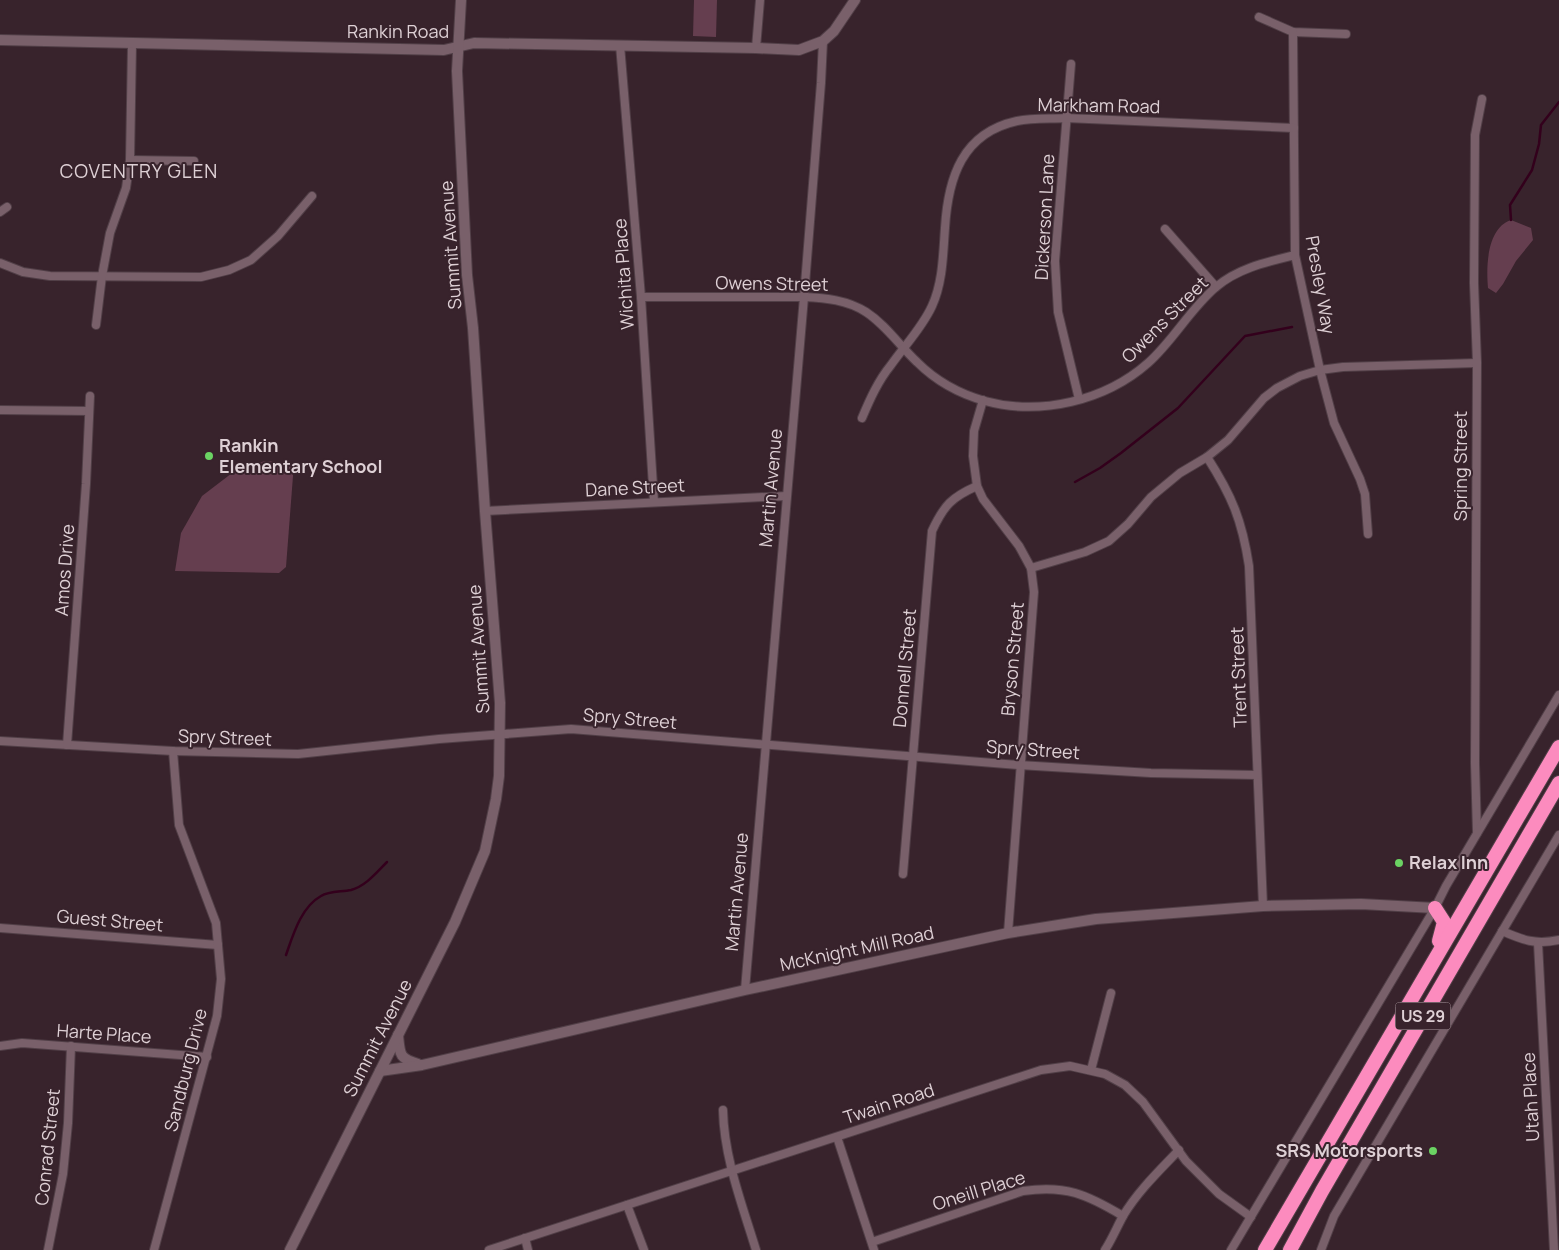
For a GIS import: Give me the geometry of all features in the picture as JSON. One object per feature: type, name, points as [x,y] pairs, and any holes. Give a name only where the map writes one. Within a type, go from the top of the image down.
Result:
[{"type":"highway","name":"US 29","points":[[1265,1250],[1559,747]]},
{"type":"highway","name":"US 29","points":[[1290,1250],[1391,1071],[1559,783]]},
{"type":"highway","points":[[1435,908],[1454,910],[1468,904]]},
{"type":"highway","points":[[1435,908],[1440,913],[1444,922],[1437,953]]},
{"type":"street","name":"Summit Avenue","points":[[290,1250],[455,922],[485,851],[497,791],[501,734],[500,703],[485,511],[474,328],[468,275],[457,71],[461,0]]},
{"type":"street","points":[[756,48],[760,0]]},
{"type":"street","points":[[823,41],[834,31],[855,0]]},
{"type":"street","points":[[1259,17],[1293,32],[1346,34]]},
{"type":"street","name":"Presley Way","points":[[1293,32],[1295,255],[1320,370],[1334,423],[1365,494],[1368,534]]},
{"type":"street","name":"Rankin Road","points":[[0,40],[444,50],[474,43],[799,50],[823,41]]},
{"type":"street","name":"Martin Avenue","points":[[745,990],[822,83],[823,41]]},
{"type":"street","points":[[96,325],[110,233],[126,188],[130,160],[132,44]]},
{"type":"street","name":"Wichita Place","points":[[620,45],[641,297],[654,502]]},
{"type":"street","name":"Dickerson Lane","points":[[1071,64],[1055,261],[1058,312],[1079,400]]},
{"type":"street","name":"Spring Street","points":[[1477,834],[1475,630],[1477,363],[1474,283],[1474,135],[1482,99]]},
{"type":"street","name":"Markham Road","points":[[862,418],[878,382],[923,324],[933,304],[941,279],[949,194],[954,176],[965,153],[996,128],[1025,120],[1066,118],[1294,128]]},
{"type":"street","points":[[130,160],[194,161]]},
{"type":"street","points":[[0,263],[23,272],[50,276],[201,277],[229,270],[251,260],[278,236],[312,196]]},
{"type":"street","points":[[0,212],[6,206]]},
{"type":"street","points":[[1165,229],[1216,287]]},
{"type":"street","name":"Owens Street","points":[[641,297],[828,298],[864,311],[880,322],[917,362],[944,384],[983,400],[1001,404],[1042,406],[1079,400],[1104,392],[1126,380],[1148,363],[1216,287],[1243,270],[1295,255]]},
{"type":"street","points":[[983,400],[974,431],[973,456],[977,486],[984,499],[1019,546],[1031,568],[1085,552],[1109,541],[1128,524],[1151,497],[1180,473],[1207,457],[1228,440],[1243,420],[1264,398],[1277,388],[1300,376],[1320,370],[1343,367],[1477,363]]},
{"type":"street","name":"Amos Drive","points":[[67,745],[86,494],[90,396]]},
{"type":"street","points":[[0,410],[89,411]]},
{"type":"street","name":"Trent Street","points":[[1207,457],[1233,502],[1241,521],[1250,566],[1263,906]]},
{"type":"street","name":"Donnell Street","points":[[903,874],[932,531],[941,512],[960,494],[977,486]]},
{"type":"street","name":"Dane Street","points":[[485,511],[786,496]]},
{"type":"street","name":"Bryson Street","points":[[1008,932],[1034,592],[1031,568]]},
{"type":"street","points":[[1231,1250],[1353,1049],[1446,886],[1559,695]]},
{"type":"street","name":"Spry Street","points":[[0,741],[173,751],[298,754],[571,729],[1151,774],[1257,775]]},
{"type":"street","name":"Sandburg Drive","points":[[154,1250],[207,1057],[217,1016],[221,979],[216,923],[179,825],[173,751]]},
{"type":"street","points":[[1321,1250],[1334,1216],[1559,835]]},
{"type":"street","name":"McKnight Mill Road","points":[[380,1071],[422,1065],[745,990],[1008,932],[1096,919],[1263,906],[1347,905],[1435,908]]},
{"type":"street","name":"Guest Street","points":[[0,928],[218,945]]},
{"type":"street","points":[[1502,931],[1526,941],[1538,943],[1559,940]]},
{"type":"street","name":"Utah Place","points":[[1538,943],[1554,1250]]},
{"type":"street","points":[[1091,1070],[1112,993]]},
{"type":"street","points":[[398,1034],[399,1050],[402,1057],[422,1065]]},
{"type":"street","name":"Harte Place","points":[[0,1046],[22,1043],[207,1057]]},
{"type":"street","name":"Conrad Street","points":[[48,1250],[63,1174],[68,1123],[71,1046]]},
{"type":"street","name":"Twain Road","points":[[489,1250],[1041,1070],[1070,1066],[1104,1074],[1125,1085],[1143,1102],[1186,1161],[1219,1194],[1251,1217]]},
{"type":"street","points":[[723,1110],[724,1131],[732,1170],[756,1250]]},
{"type":"street","points":[[837,1137],[873,1246]]},
{"type":"street","points":[[1105,1250],[1123,1216],[1150,1179],[1178,1150]]},
{"type":"street","name":"Oneill Place","points":[[873,1246],[1023,1191],[1042,1188],[1064,1189],[1086,1196],[1123,1216]]},
{"type":"street","points":[[627,1205],[644,1250]]},
{"type":"street","points":[[525,1238],[528,1250]]},
{"type":"shaded area","points":[[694,0],[717,0],[716,37],[693,36]]},
{"type":"shaded area","points":[[1511,220],[1531,228],[1533,240],[1516,261],[1496,293],[1488,288],[1487,269],[1490,249],[1497,231],[1503,224]]},
{"type":"shaded area","points":[[265,461],[294,463],[286,567],[279,573],[175,571],[181,533],[202,496],[236,470]]},
{"type":"waterway","points":[[1511,220],[1510,205],[1532,170],[1539,144],[1541,125],[1559,102]]},
{"type":"waterway","points":[[1075,482],[1121,453],[1178,408],[1245,336],[1292,327]]},
{"type":"waterway","points":[[286,955],[303,914],[314,901],[328,893],[351,890],[362,885],[387,862]]},
{"type":"place","name":"Rankin Elementary School","points":[[209,456]]},
{"type":"place","name":"Relax Inn","points":[[1399,863]]},
{"type":"place","name":"SRS Motorsports","points":[[1433,1151]]},
{"type":"district","name":"COVENTRY GLEN","points":[[139,171]]}]
